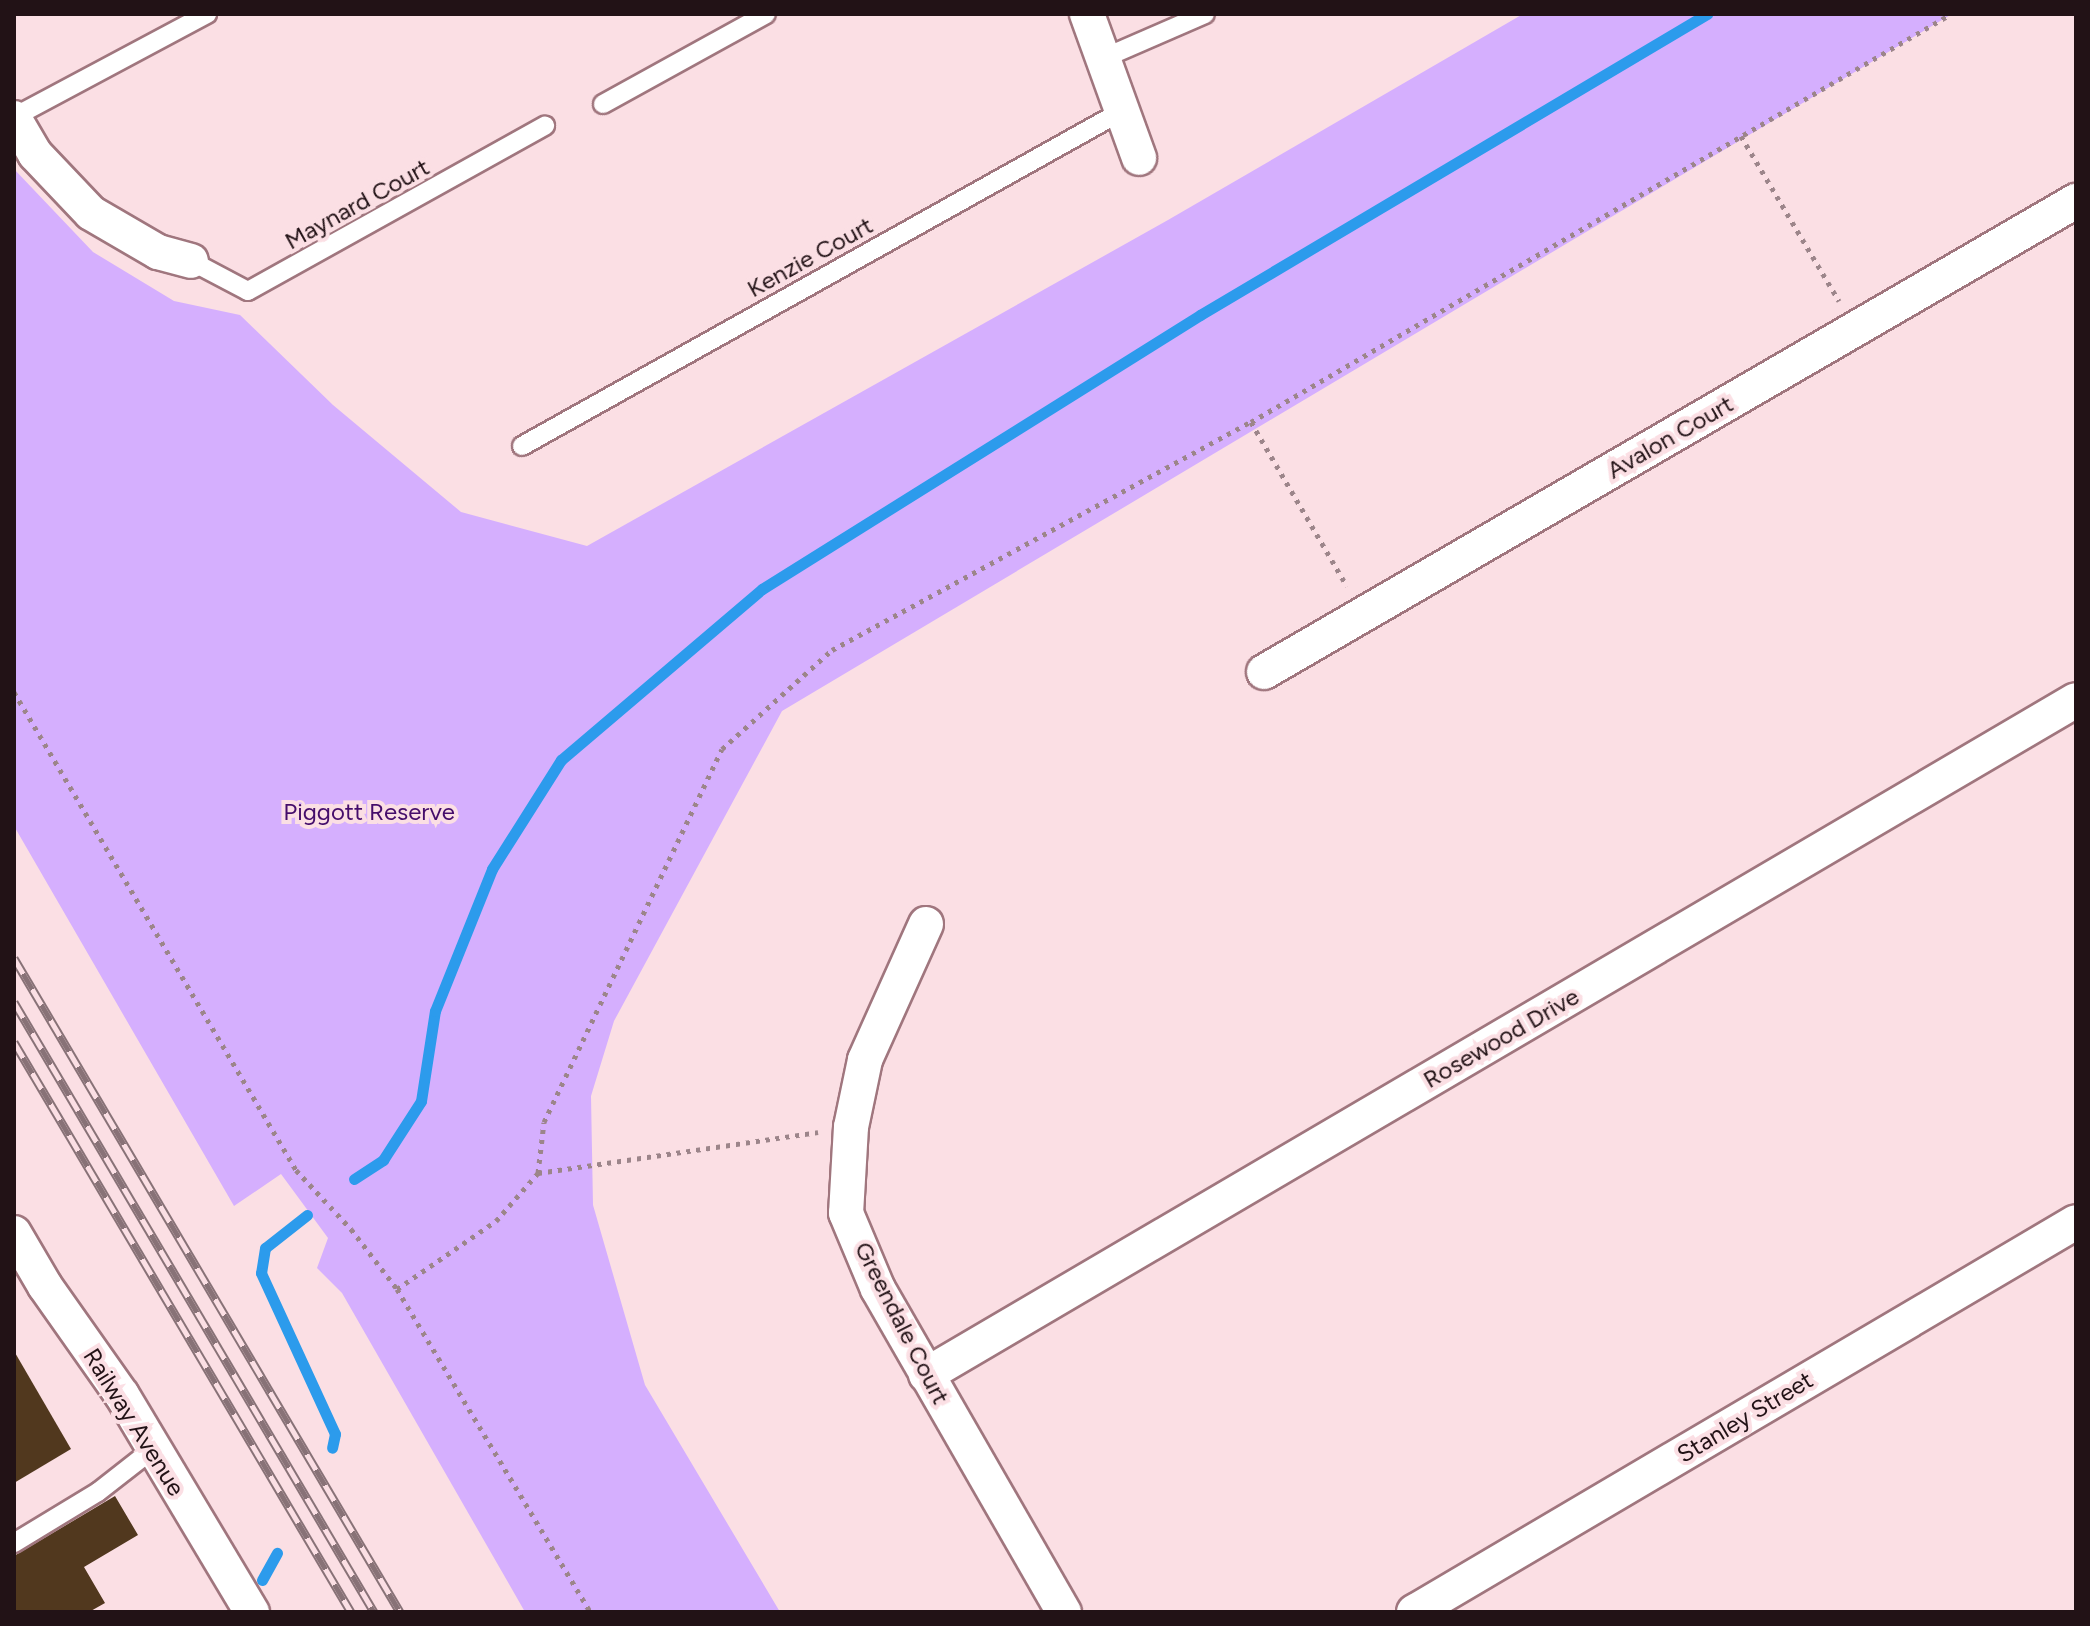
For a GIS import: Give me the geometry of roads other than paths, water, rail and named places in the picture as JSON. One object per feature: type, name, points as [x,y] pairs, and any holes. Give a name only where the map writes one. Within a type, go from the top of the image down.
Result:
[{"type":"street","points":[[1087,14],[1139,158]]},
{"type":"street","points":[[14,117],[35,154],[91,213],[158,252],[191,261]]},
{"type":"street","name":"Avalon Court","points":[[1264,672],[2076,201]]},
{"type":"street","name":"Rosewood Drive","points":[[926,1375],[2076,700]]},
{"type":"street","name":"Greendale Court","points":[[926,924],[865,1060],[851,1127],[846,1213],[878,1289],[1064,1612]]},
{"type":"street","name":"Stanley Street","points":[[1414,1612],[2076,1222]]},
{"type":"street","name":"Railway Avenue","points":[[14,1233],[153,1449],[252,1612]]},
{"type":"lane","points":[[14,117],[207,14]]},
{"type":"lane","points":[[603,104],[766,14]]},
{"type":"lane","points":[[1104,58],[1205,14]]},
{"type":"lane","name":"Kenzie Court","points":[[522,446],[1122,111]]},
{"type":"lane","name":"Maynard Court","points":[[191,261],[248,291],[545,126]]},
{"type":"lane","points":[[14,1543],[98,1492],[153,1449]]},
{"type":"waterway","points":[[354,1179],[383,1160],[421,1101],[435,1011],[492,869],[561,760],[762,589],[1200,315],[1707,14]]},
{"type":"waterway","points":[[307,1215],[265,1248],[261,1273],[335,1434],[332,1448]]},
{"type":"waterway","points":[[262,1580],[277,1553]]},
{"type":"railway","points":[[14,958],[400,1612]]},
{"type":"railway","points":[[14,1002],[374,1612]]},
{"type":"railway","points":[[14,1042],[351,1612]]},
{"type":"park label","name":"Piggott Reserve","points":[[369,812]]}]
